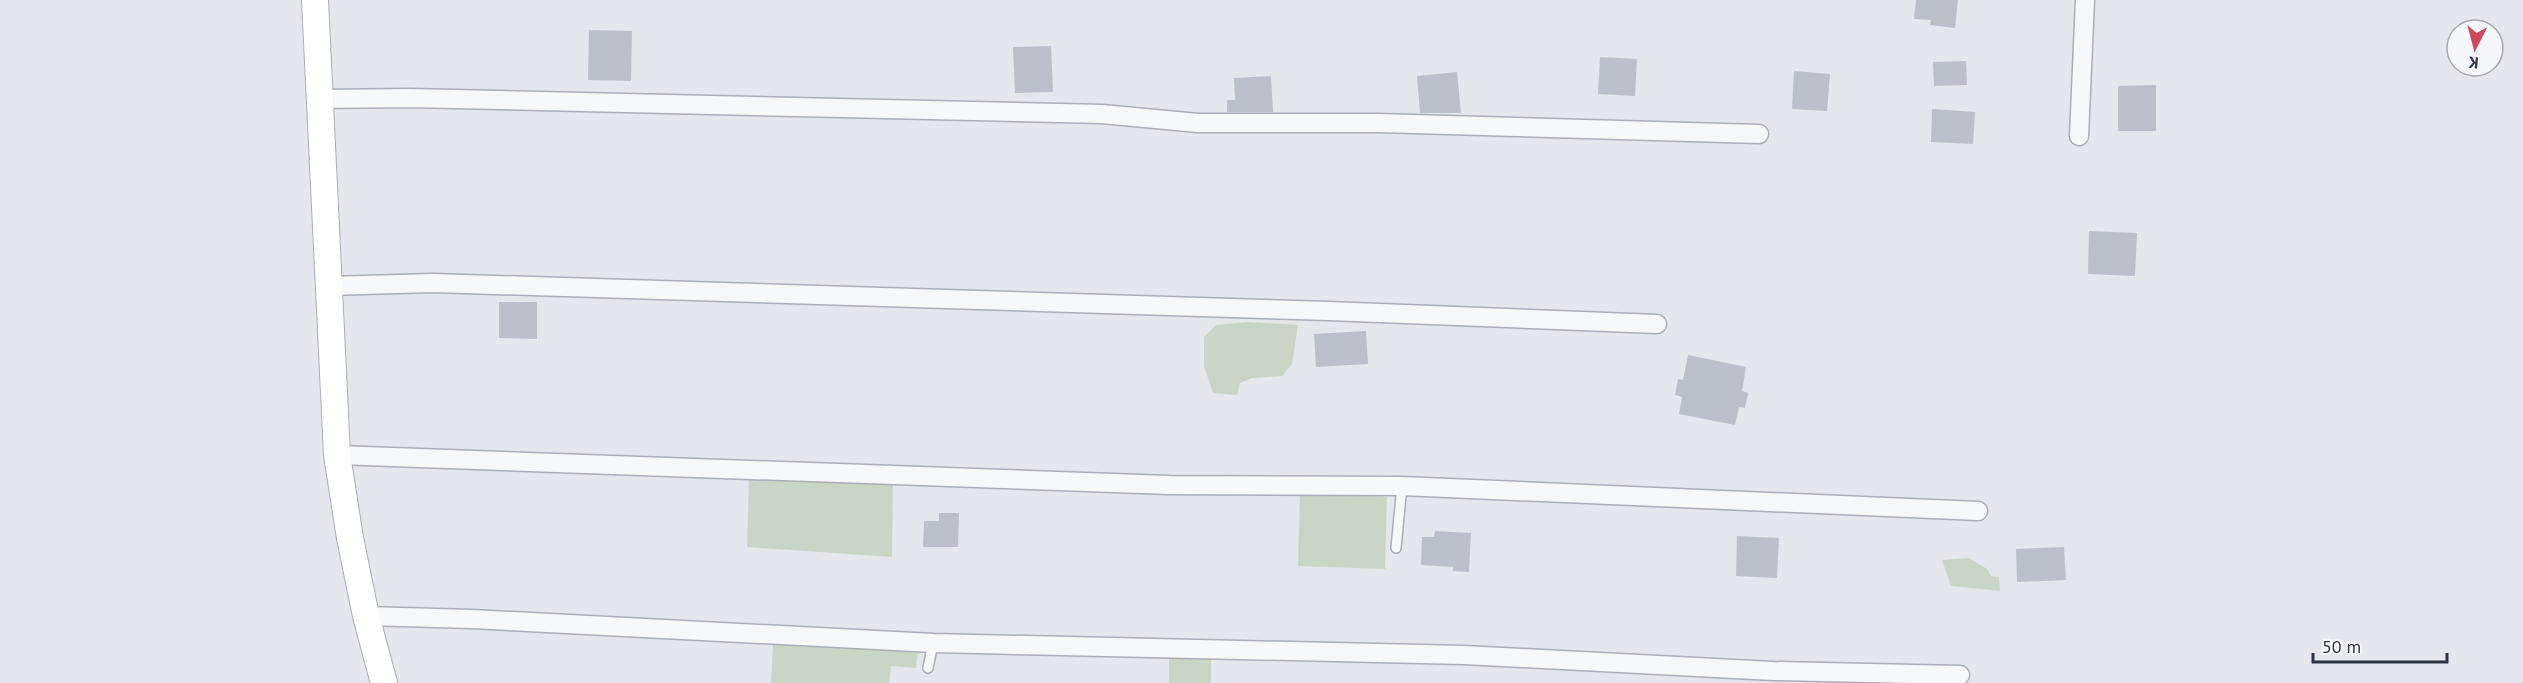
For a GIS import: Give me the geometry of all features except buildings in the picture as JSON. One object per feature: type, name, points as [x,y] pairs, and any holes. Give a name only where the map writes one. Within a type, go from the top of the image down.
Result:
[{"type":"street","points":[[315,0],[337,455],[350,538],[366,616],[384,683]]},
{"type":"street","points":[[2079,136],[2085,0]]},
{"type":"street","points":[[320,99],[422,98],[1067,113],[1198,123],[1378,123],[1758,134]]},
{"type":"street","points":[[328,286],[433,283],[1657,324]]},
{"type":"street","points":[[337,455],[1169,485],[1402,486],[1978,511]]},
{"type":"street","points":[[366,616],[472,619],[933,643],[1464,655],[1773,671],[1960,675]]},
{"type":"lane","points":[[1396,548],[1402,486]]},
{"type":"lane","points":[[928,668],[933,643]]},
{"type":"green space","points":[[1248,322],[1298,325],[1292,364],[1282,376],[1252,378],[1240,383],[1237,395],[1213,393],[1204,366],[1204,337],[1216,325]]},
{"type":"green space","points":[[749,478],[893,480],[892,557],[747,547]]},
{"type":"green space","points":[[1300,492],[1387,497],[1385,569],[1298,566]]},
{"type":"green space","points":[[1969,558],[1987,569],[1991,576],[1999,577],[2000,591],[1951,586],[1942,560]]},
{"type":"green space","points":[[773,644],[918,651],[916,668],[891,666],[889,683],[771,683]]},
{"type":"green space","points":[[1169,654],[1211,656],[1211,683],[1169,683]]}]
